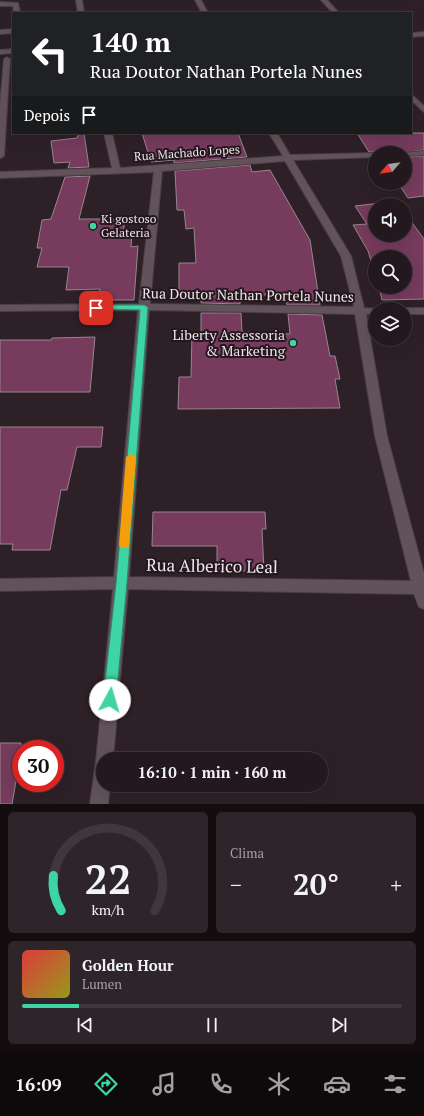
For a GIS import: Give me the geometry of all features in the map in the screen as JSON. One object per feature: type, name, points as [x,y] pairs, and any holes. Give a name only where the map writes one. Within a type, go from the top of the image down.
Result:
[{"type":"street","points":[[79,0],[81,12]]},
{"type":"street","points":[[198,0],[204,12]]},
{"type":"street","points":[[324,0],[335,12]]},
{"type":"street","points":[[0,4],[16,4],[17,12]]},
{"type":"street","points":[[0,32],[12,31]]},
{"type":"street","points":[[412,35],[424,34]]},
{"type":"street","points":[[0,52],[12,52]]},
{"type":"street","points":[[0,156],[7,59]]},
{"type":"street","points":[[412,97],[424,110]]},
{"type":"street","points":[[2,112],[12,107]]},
{"type":"street","points":[[2,112],[12,117]]},
{"type":"street","points":[[108,134],[116,170]]},
{"type":"street","points":[[274,134],[346,256],[360,311],[381,436],[422,588],[424,602]]},
{"type":"street","points":[[412,154],[424,153]]},
{"type":"street","name":"Rua Machado Lopes","points":[[0,175],[158,169],[287,158],[368,155]]},
{"type":"street","points":[[105,752],[121,583],[144,307],[158,169]]},
{"type":"street","name":"Rua Doutor Nathan Portela Nunes","points":[[0,308],[144,307],[368,311]]},
{"type":"street","points":[[412,311],[424,311]]},
{"type":"street","name":"Rua Alberico Leal","points":[[0,585],[121,583],[422,588]]},
{"type":"street","points":[[99,804],[100,792]]},
{"type":"building","points":[[424,133],[424,150],[412,152],[412,146],[368,146],[368,150],[358,134]]},
{"type":"building","points":[[79,134],[84,134],[89,167],[68,168],[70,162],[54,163],[51,141],[77,138]]},
{"type":"building","points":[[142,134],[238,134],[247,157],[174,163],[174,160],[151,162]]},
{"type":"building","points":[[424,156],[424,196],[408,198],[403,190],[412,190],[412,157]]},
{"type":"building","points":[[250,165],[252,172],[270,170],[310,240],[320,305],[287,305],[285,294],[240,296],[240,304],[201,303],[201,296],[179,297],[179,263],[196,263],[194,228],[186,229],[184,210],[177,210],[175,171]]},
{"type":"building","points":[[90,176],[79,219],[125,219],[123,233],[132,233],[131,247],[138,246],[134,300],[98,300],[100,289],[66,290],[69,267],[37,267],[42,248],[37,248],[42,220],[51,219],[65,177]]},
{"type":"building","points":[[368,204],[368,242],[412,242],[412,223],[424,239],[424,299],[382,300],[381,294],[412,294],[412,250],[368,251],[353,225],[367,224],[355,206]]},
{"type":"building","points":[[201,313],[241,313],[242,332],[290,334],[288,314],[322,315],[330,356],[335,356],[340,379],[335,379],[340,408],[178,409],[179,377],[191,377],[192,334],[201,334]]},
{"type":"building","points":[[95,337],[90,392],[0,392],[0,340],[51,340],[52,338]]},
{"type":"building","points":[[0,427],[103,427],[101,447],[77,447],[67,490],[61,490],[50,550],[12,550],[13,544],[0,544]]},
{"type":"building","points":[[153,512],[265,512],[266,529],[262,529],[264,571],[217,571],[217,546],[152,546]]},
{"type":"building","points":[[0,743],[12,743],[12,792],[14,792],[12,804],[0,804]]},
{"type":"slow traffic","points":[[124,545],[131,457]]},
{"type":"place","name":"Ki gostoso Gelateria","points":[[93,226]]},
{"type":"place","name":"Liberty Assessoria & Marketing","points":[[293,343]]},
{"type":"route","points":[[96,308],[144,307],[110,700]]}]
